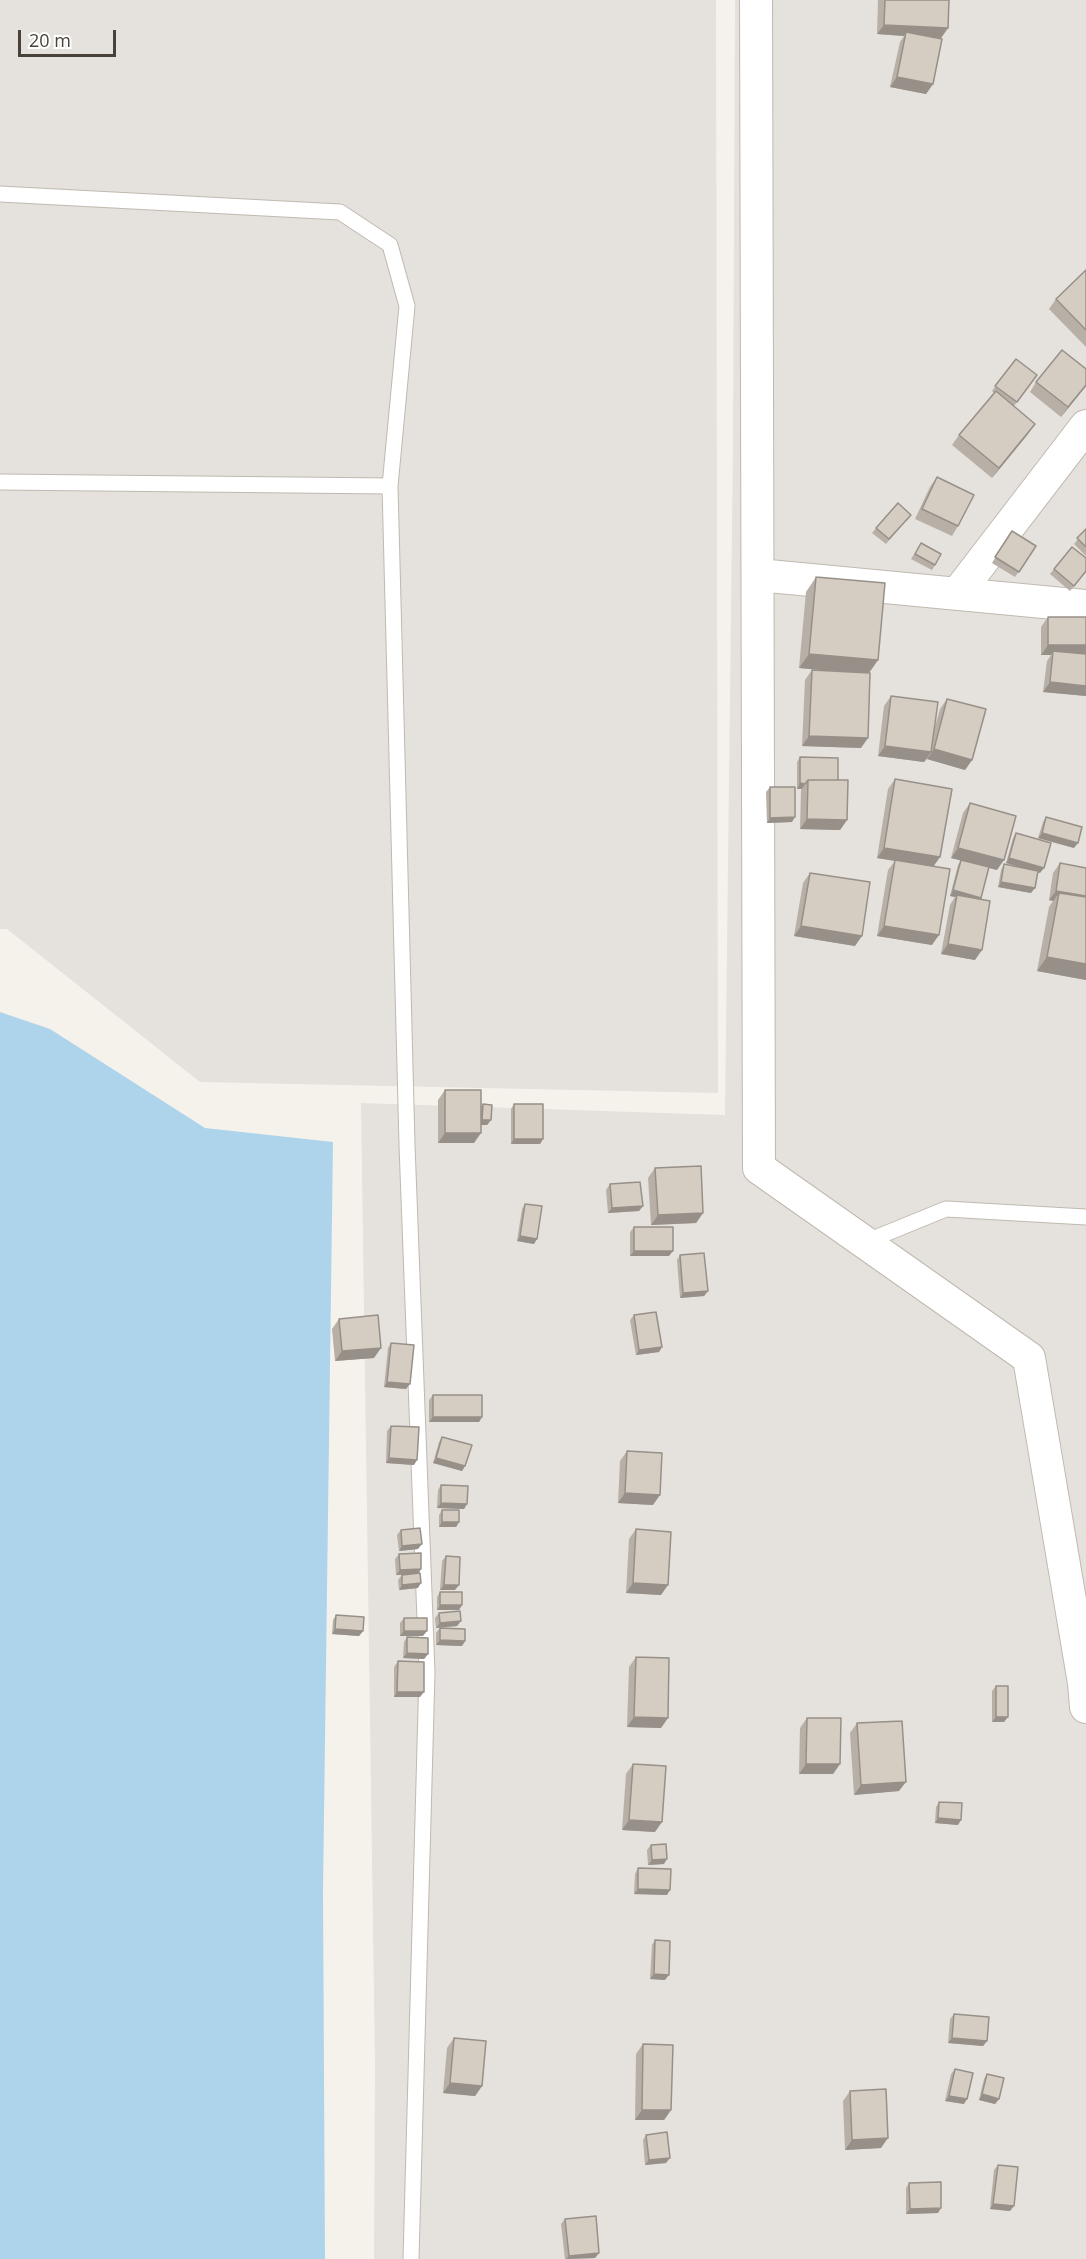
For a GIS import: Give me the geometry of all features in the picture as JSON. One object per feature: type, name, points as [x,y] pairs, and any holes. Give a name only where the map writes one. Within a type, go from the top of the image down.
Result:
[{"type":"street","points":[[756,0],[759,1168],[1029,1358],[1084,1683],[1086,1707]]},
{"type":"street","points":[[957,594],[1086,426]]},
{"type":"street","points":[[758,575],[1086,606]]},
{"type":"lane","points":[[0,194],[340,212],[390,245],[406,306],[390,486],[406,1146],[427,1672],[411,2259]]},
{"type":"lane","points":[[0,482],[390,486]]},
{"type":"lane","points":[[865,1242],[946,1209],[1086,1217]]},
{"type":"shaded area","points":[[0,0],[716,0],[718,1093],[200,1082],[7,929],[0,929]]},
{"type":"shaded area","points":[[735,0],[1086,0],[1086,2259],[374,2259],[375,2064],[361,1103],[725,1115],[733,445]]},
{"type":"water","points":[[0,1012],[50,1029],[205,1128],[333,1142],[323,1890],[325,2259],[0,2259]]},
{"type":"building","points":[[885,0],[949,0],[948,28],[884,25]]},
{"type":"building","points":[[906,32],[942,39],[933,84],[897,77]]},
{"type":"building","points":[[1086,270],[1086,330],[1056,299]]},
{"type":"building","points":[[1062,350],[1086,369],[1086,385],[1068,407],[1036,382]]},
{"type":"building","points":[[1016,359],[1037,375],[1017,402],[995,386]]},
{"type":"building","points":[[996,391],[1035,424],[999,468],[959,435]]},
{"type":"building","points":[[937,477],[974,495],[958,526],[922,509]]},
{"type":"building","points":[[898,503],[911,515],[889,539],[876,528]]},
{"type":"building","points":[[1086,529],[1086,547],[1077,538]]},
{"type":"building","points":[[1012,531],[1036,546],[1019,572],[995,557]]},
{"type":"building","points":[[921,543],[941,554],[935,565],[915,554]]},
{"type":"building","points":[[1072,547],[1086,558],[1086,571],[1074,586],[1054,569]]},
{"type":"building","points":[[816,577],[885,583],[878,660],[809,654]]},
{"type":"building","points":[[1048,617],[1086,617],[1086,645],[1048,645]]},
{"type":"building","points":[[1053,651],[1086,654],[1086,686],[1050,682]]},
{"type":"building","points":[[812,670],[870,673],[868,738],[809,736]]},
{"type":"building","points":[[891,696],[938,702],[931,752],[885,746]]},
{"type":"building","points":[[947,699],[986,709],[972,760],[934,749]]},
{"type":"building","points":[[800,757],[838,758],[838,780],[808,780],[805,784],[800,783]]},
{"type":"building","points":[[895,779],[952,789],[940,857],[884,848]]},
{"type":"building","points":[[808,780],[848,780],[847,820],[807,819]]},
{"type":"building","points":[[770,787],[795,787],[795,817],[770,818]]},
{"type":"building","points":[[970,803],[1016,816],[1004,860],[958,848]]},
{"type":"building","points":[[1046,817],[1082,827],[1078,843],[1042,833]]},
{"type":"building","points":[[1016,833],[1051,843],[1044,868],[1009,858]]},
{"type":"building","points":[[895,860],[950,869],[939,935],[884,926]]},
{"type":"building","points":[[961,860],[989,867],[981,898],[953,890]]},
{"type":"building","points":[[1060,863],[1086,868],[1086,896],[1056,891]]},
{"type":"building","points":[[1004,864],[1038,871],[1035,888],[1001,882]]},
{"type":"building","points":[[810,873],[870,882],[862,936],[801,926]]},
{"type":"building","points":[[1059,893],[1086,897],[1086,964],[1047,957]]},
{"type":"building","points":[[957,895],[990,901],[982,950],[948,944]]},
{"type":"building","points":[[445,1090],[481,1090],[481,1133],[445,1133]]},
{"type":"building","points":[[483,1104],[492,1105],[491,1120],[482,1120]]},
{"type":"building","points":[[514,1104],[543,1104],[543,1139],[514,1139]]},
{"type":"building","points":[[701,1166],[703,1213],[658,1215],[655,1168]]},
{"type":"building","points":[[640,1182],[643,1206],[612,1208],[610,1184]]},
{"type":"building","points":[[525,1204],[542,1206],[537,1239],[520,1236]]},
{"type":"building","points":[[634,1227],[673,1227],[673,1251],[634,1251]]},
{"type":"building","points":[[704,1253],[708,1291],[683,1293],[680,1255]]},
{"type":"building","points":[[656,1312],[662,1347],[639,1350],[634,1315]]},
{"type":"building","points":[[378,1315],[381,1348],[342,1351],[339,1319]]},
{"type":"building","points":[[391,1343],[414,1345],[410,1384],[387,1382]]},
{"type":"building","points":[[433,1395],[482,1395],[482,1417],[433,1417]]},
{"type":"building","points":[[391,1426],[419,1427],[417,1460],[389,1458]]},
{"type":"building","points":[[442,1437],[472,1445],[465,1466],[436,1458]]},
{"type":"building","points":[[627,1451],[662,1453],[660,1495],[625,1493]]},
{"type":"building","points":[[441,1485],[468,1486],[467,1504],[441,1503]]},
{"type":"building","points":[[442,1510],[459,1510],[459,1522],[442,1522]]},
{"type":"building","points":[[420,1528],[422,1544],[402,1546],[401,1530]]},
{"type":"building","points":[[636,1529],[671,1532],[668,1585],[633,1583]]},
{"type":"building","points":[[421,1553],[421,1569],[400,1570],[399,1554]]},
{"type":"building","points":[[446,1556],[460,1557],[459,1585],[444,1585]]},
{"type":"building","points":[[420,1573],[421,1583],[402,1585],[402,1575]]},
{"type":"building","points":[[440,1592],[462,1592],[462,1605],[440,1605]]},
{"type":"building","points":[[460,1611],[461,1621],[440,1623],[439,1613]]},
{"type":"building","points":[[336,1615],[364,1617],[363,1631],[335,1629]]},
{"type":"building","points":[[404,1618],[427,1618],[427,1631],[404,1631]]},
{"type":"building","points":[[440,1628],[465,1629],[465,1641],[440,1640]]},
{"type":"building","points":[[407,1637],[428,1638],[428,1654],[407,1653]]},
{"type":"building","points":[[636,1657],[669,1658],[668,1718],[634,1717]]},
{"type":"building","points":[[398,1661],[424,1662],[424,1692],[397,1692]]},
{"type":"building","points":[[996,1686],[1008,1686],[1008,1717],[996,1717]]},
{"type":"building","points":[[807,1718],[841,1718],[840,1764],[806,1764]]},
{"type":"building","points":[[902,1721],[906,1782],[861,1785],[857,1723]]},
{"type":"building","points":[[633,1764],[666,1766],[662,1822],[629,1820]]},
{"type":"building","points":[[939,1802],[962,1803],[961,1820],[938,1818]]},
{"type":"building","points":[[666,1844],[667,1859],[652,1860],[651,1845]]},
{"type":"building","points":[[638,1868],[671,1869],[670,1890],[638,1889]]},
{"type":"building","points":[[655,1940],[670,1941],[669,1975],[654,1974]]},
{"type":"building","points":[[954,2014],[989,2017],[987,2041],[952,2038]]},
{"type":"building","points":[[454,2038],[486,2041],[482,2086],[450,2083]]},
{"type":"building","points":[[643,2044],[673,2045],[671,2110],[642,2110]]},
{"type":"building","points":[[955,2069],[973,2073],[967,2099],[949,2096]]},
{"type":"building","points":[[987,2074],[1004,2078],[999,2099],[982,2094]]},
{"type":"building","points":[[886,2089],[888,2138],[852,2140],[850,2091]]},
{"type":"building","points":[[667,2132],[670,2158],[649,2160],[646,2135]]},
{"type":"building","points":[[998,2165],[1018,2167],[1014,2206],[993,2204]]},
{"type":"building","points":[[941,2182],[941,2208],[910,2209],[909,2183]]},
{"type":"building","points":[[596,2216],[599,2253],[569,2256],[565,2219]]}]
